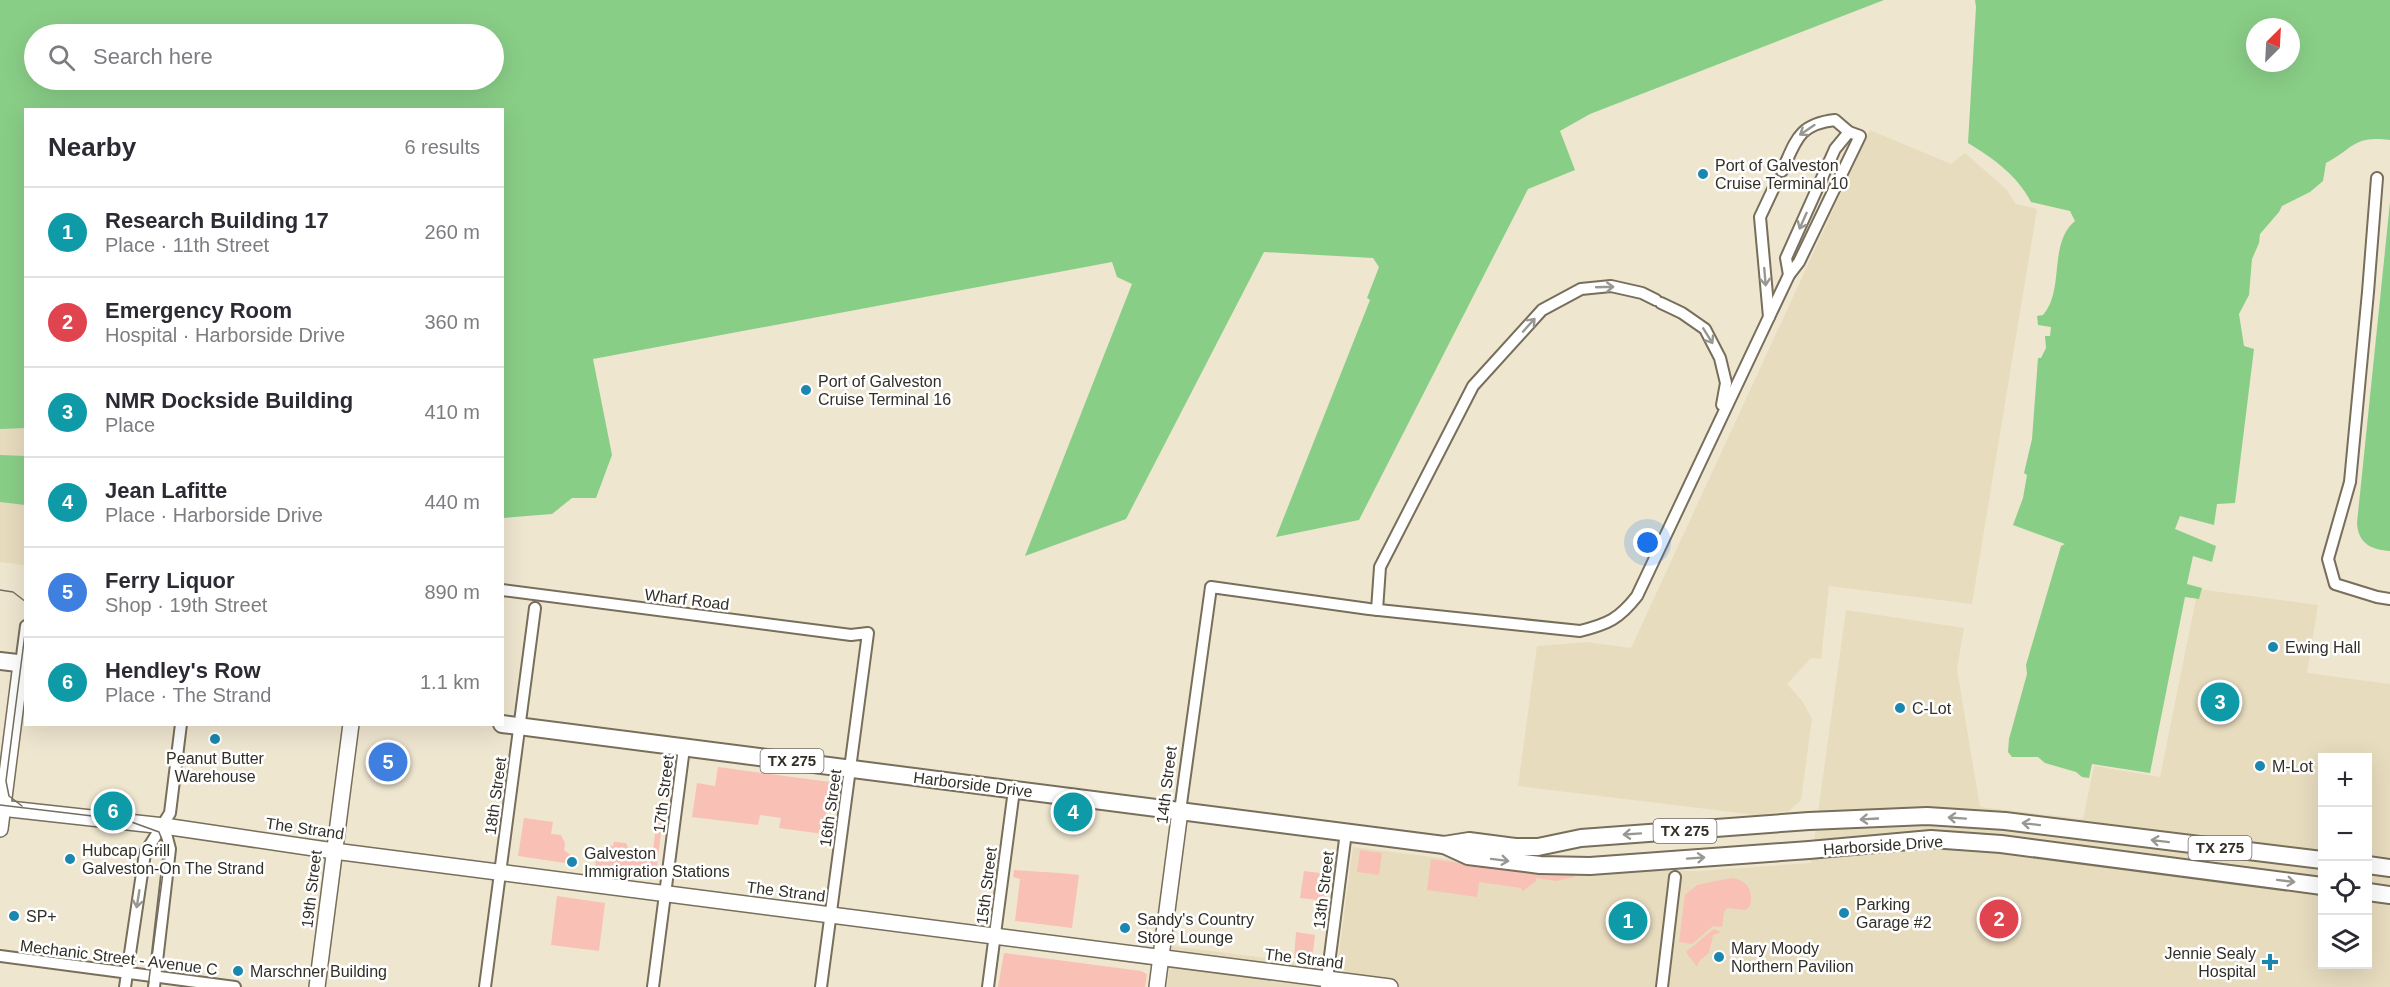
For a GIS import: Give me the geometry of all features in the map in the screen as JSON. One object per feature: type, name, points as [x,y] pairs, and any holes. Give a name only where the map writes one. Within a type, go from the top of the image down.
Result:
[{"type":"main road","points":[[0,661],[23,664]]},
{"type":"main road","name":"Harborside Drive","points":[[511,726],[1444,845],[1469,841],[1515,847],[1538,847],[1581,838],[1809,821],[1927,816],[2005,821],[2318,860]]},
{"type":"main road","points":[[1927,816],[1931,839]]},
{"type":"main road","points":[[1809,821],[1809,850]]},
{"type":"main road","points":[[2073,854],[2074,830]]},
{"type":"main road","name":"Harborside Drive","points":[[1444,845],[1468,856],[1540,865],[1590,866],[1931,839],[2001,844],[2318,886]]},
{"type":"main road","points":[[2249,877],[2253,852]]},
{"type":"main road","points":[[2372,866],[2390,868]]},
{"type":"main road","points":[[2372,892],[2390,894]]},
{"type":"street","points":[[1719,422],[1726,383],[1720,358],[1705,329],[1682,313],[1642,293],[1611,286],[1581,289],[1542,310],[1473,387],[1380,567],[1377,610],[1580,631],[1603,625],[1623,614],[1637,596],[1769,317],[1799,262],[1860,136],[1849,132],[1835,120],[1820,122],[1800,133],[1760,217],[1769,317]]},
{"type":"street","points":[[1790,275],[1786,258],[1835,149],[1849,132]]},
{"type":"street","points":[[2377,178],[2350,482],[2328,559],[2335,584],[2390,599]]},
{"type":"street","name":"14th Street","points":[[1157,987],[1211,587],[1377,610]]},
{"type":"street","name":"Wharf Road","points":[[504,590],[851,635],[868,633]]},
{"type":"street","name":"18th Street","points":[[485,987],[500,872],[511,726],[535,608]]},
{"type":"street","name":"16th Street","points":[[821,987],[868,633]]},
{"type":"street","points":[[0,829],[1,808],[23,664]]},
{"type":"street","points":[[125,987],[145,853],[164,826],[170,813],[181,726]]},
{"type":"street","name":"19th Street","points":[[316,987],[351,726]]},
{"type":"street","name":"17th Street","points":[[653,987],[684,748]]},
{"type":"street","name":"15th Street","points":[[988,987],[1014,790]]},
{"type":"street","name":"The Strand","points":[[1,808],[164,826],[334,851],[1161,958],[1327,983],[1390,987]]},
{"type":"street","points":[[154,982],[170,849],[164,826]]},
{"type":"street","name":"13th Street","points":[[1327,983],[1346,832]]},
{"type":"street","points":[[1662,987],[1675,877]]},
{"type":"street","name":"Mechanic Street - Avenue C","points":[[0,956],[126,973],[154,982],[235,987]]},
{"type":"shaded area","points":[[0,0],[1884,0],[1590,114],[1560,131],[1575,170],[1528,189],[1359,520],[1276,537],[1370,300],[1367,298],[1379,267],[1373,258],[1264,252],[1126,519],[1025,556],[1132,284],[1117,277],[1112,262],[593,359],[612,455],[596,498],[572,498],[552,514],[504,518],[504,108],[24,108],[24,428],[0,429]]},
{"type":"shaded area","points":[[1975,0],[2390,0],[2390,140],[2361,141],[2326,163],[2323,181],[2310,192],[2282,206],[2260,234],[2252,259],[2249,295],[2239,314],[2244,346],[2254,349],[2235,503],[2217,504],[2214,525],[2180,516],[2175,529],[2216,546],[2212,562],[2193,556],[2187,584],[2202,588],[2199,599],[2185,597],[2150,773],[2092,764],[2089,778],[2082,777],[2076,772],[2045,763],[2038,757],[2012,757],[2008,752],[2009,739],[2027,674],[2026,665],[2061,546],[2065,544],[2013,525],[2023,498],[2027,475],[2024,473],[2032,439],[2038,358],[2041,358],[2046,348],[2045,336],[2050,336],[2051,327],[2038,325],[2037,316],[2043,315],[2050,305],[2062,241],[2067,230],[2075,221],[2070,211],[2031,202],[2004,168],[1968,143]]},
{"type":"shaded area","points":[[1870,130],[1951,164],[1965,153],[2006,189],[2016,204],[2037,209],[1972,604],[1829,586],[1821,659],[1811,658],[1787,684],[1803,702],[1812,719],[1801,800],[1789,811],[1756,815],[1518,786],[1537,646],[1586,642],[1631,648]]},
{"type":"shaded area","points":[[2390,202],[2390,551],[2377,549],[2367,544],[2360,536],[2357,523]]},
{"type":"shaded area","points":[[0,384],[24,387],[24,565],[0,562]]},
{"type":"shaded area","points":[[0,455],[24,456],[24,505],[0,502]]},
{"type":"shaded area","points":[[2198,589],[2318,605],[2307,673],[2390,684],[2390,987],[1167,987],[1172,946],[1337,967],[1353,847],[1544,871],[1697,871],[1811,863],[1846,610],[1964,628],[1957,669],[1980,807],[2083,819],[2094,766],[2160,777]]},
{"type":"shaded area","points":[[718,767],[830,782],[823,834],[779,828],[781,818],[760,815],[758,825],[692,817],[697,783],[715,786]]},
{"type":"shaded area","points":[[659,804],[664,807],[656,875],[595,866],[598,851],[607,852],[608,845],[613,846],[614,842],[626,843],[628,847],[653,850]]},
{"type":"shaded area","points":[[524,818],[553,822],[551,834],[561,835],[565,843],[564,850],[573,857],[572,864],[518,856]]},
{"type":"shaded area","points":[[1360,850],[1382,853],[1379,875],[1357,872]]},
{"type":"shaded area","points":[[1431,859],[1543,874],[1575,875],[1556,881],[1536,878],[1536,881],[1523,891],[1521,888],[1479,882],[1477,897],[1427,890]]},
{"type":"shaded area","points":[[1014,870],[1079,875],[1072,928],[1015,921],[1020,879],[1013,877]]},
{"type":"shaded area","points":[[1304,871],[1328,874],[1325,901],[1300,898]]},
{"type":"shaded area","points":[[1731,878],[1741,881],[1748,887],[1751,895],[1750,906],[1746,910],[1727,908],[1724,912],[1722,927],[1713,926],[1692,944],[1679,942],[1685,895],[1697,885]]},
{"type":"shaded area","points":[[557,896],[605,903],[599,951],[551,945]]},
{"type":"shaded area","points":[[1714,929],[1721,932],[1713,935],[1709,953],[1699,961],[1697,967],[1686,952]]},
{"type":"shaded area","points":[[1296,932],[1315,935],[1312,960],[1294,958]]},
{"type":"shaded area","points":[[1004,953],[1141,971],[1147,974],[1145,987],[998,987]]},
{"type":"tram line","points":[[0,590],[13,592],[24,600]]},
{"type":"tram line","points":[[22,806],[9,796],[6,781],[24,642]]},
{"type":"tram line","points":[[0,805],[126,820],[159,832],[166,850],[148,987]]},
{"type":"place","name":"Port of Galveston Cruise Terminal 10","points":[[1703,174]]},
{"type":"place","name":"Port of Galveston Cruise Terminal 16","points":[[806,390]]},
{"type":"place","name":"Ewing Hall","points":[[2273,647]]},
{"type":"place","name":"NMR Dockside Building","points":[[2220,702]]},
{"type":"place","name":"C-Lot","points":[[1900,708]]},
{"type":"place","name":"Peanut Butter Warehouse","points":[[215,739]]},
{"type":"place","name":"Ferry Liquor","points":[[388,762]]},
{"type":"place","name":"M-Lot","points":[[2260,766]]},
{"type":"place","name":"Hendley's Row","points":[[113,811]]},
{"type":"place","name":"Jean Lafitte","points":[[1073,812]]},
{"type":"place","name":"Hubcap Grill Galveston-On The Strand","points":[[70,859]]},
{"type":"place","name":"Galveston Immigration Stations","points":[[572,862]]},
{"type":"place","name":"Parking Garage #2","points":[[1844,913]]},
{"type":"place","name":"SP+","points":[[14,916]]},
{"type":"place","name":"Emergency Room","points":[[1999,919]]},
{"type":"place","name":"Research Building 17","points":[[1628,921]]},
{"type":"place","name":"Sandy's Country Store Lounge","points":[[1125,928]]},
{"type":"place","name":"Mary Moody Northern Pavilion","points":[[1719,957]]},
{"type":"place","name":"Jennie Sealy Hospital","points":[[2270,962]]},
{"type":"place","name":"Marschner Building","points":[[238,971]]}]
